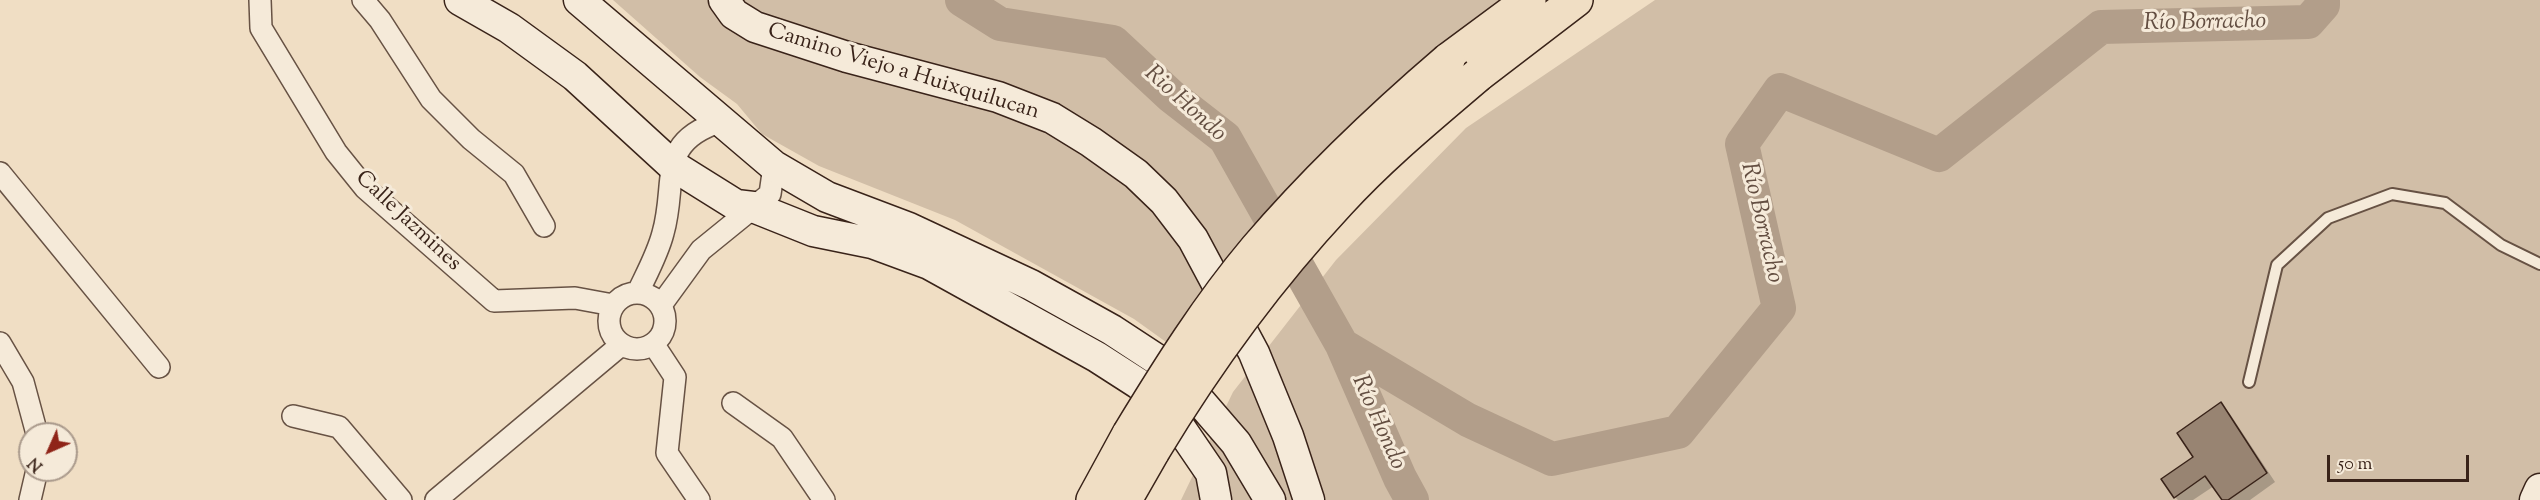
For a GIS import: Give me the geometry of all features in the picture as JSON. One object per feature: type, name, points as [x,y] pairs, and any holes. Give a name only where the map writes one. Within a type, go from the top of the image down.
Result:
[{"type":"highway","points":[[1125,500],[1141,442],[1183,349],[1255,250],[1346,151],[1448,60],[1529,0]]},
{"type":"highway","points":[[1093,500],[1141,442],[1183,401],[1261,295],[1339,201],[1408,135],[1478,75],[1576,0]]},
{"type":"main road","points":[[460,0],[509,28],[574,76],[672,165],[736,205],[753,207],[813,231],[872,243],[929,264],[1097,357],[1139,384],[1166,407],[1211,473],[1218,500],[1233,491],[1246,490],[1259,493],[1269,500]]},
{"type":"main road","points":[[579,0],[774,166],[827,197],[909,228],[1031,285],[1112,330],[1173,370],[1236,443],[1269,500]]},
{"type":"main road","name":"Camino Viejo a Huixquilucan","points":[[724,0],[734,14],[754,27],[847,57],[998,97],[1052,118],[1092,142],[1136,174],[1164,201],[1193,239],[1254,353],[1288,436],[1309,500]]},
{"type":"main road","points":[[2535,500],[2540,489]]},
{"type":"street","name":"Calle Jazmines","points":[[260,0],[261,28],[336,152],[365,188],[494,301],[575,298],[613,305]]},
{"type":"street","points":[[363,0],[380,20],[432,99],[471,139],[514,174],[544,226]]},
{"type":"street","points":[[638,292],[664,232],[672,165],[685,139],[702,127],[722,121]]},
{"type":"street","points":[[661,305],[701,250],[770,194],[774,166]]},
{"type":"street","points":[[0,174],[159,366]]},
{"type":"street","points":[[638,292],[651,296],[661,305],[666,319],[663,333],[654,345],[637,350],[621,345],[611,333],[608,319],[613,305],[624,295],[638,292]]},
{"type":"street","points":[[0,343],[23,382],[35,422]]},
{"type":"street","points":[[436,500],[621,345]]},
{"type":"street","points":[[654,345],[675,377],[667,453],[699,500]]},
{"type":"street","points":[[733,403],[782,438],[824,500]]},
{"type":"street","points":[[293,417],[339,427],[401,500]]},
{"type":"street","points":[[30,500],[34,482]]},
{"type":"lane","points":[[2249,382],[2277,266],[2328,218],[2392,194],[2445,203],[2501,245],[2540,264]]},
{"type":"shaded area","points":[[613,0],[1507,0],[1173,347],[1134,319],[955,220],[819,166],[762,134],[737,104],[700,77]]},
{"type":"shaded area","points":[[1655,0],[2540,0],[2540,500],[1181,500],[1233,392],[1336,260],[1466,128]]},
{"type":"building","points":[[2221,402],[2267,473],[2228,500],[2222,500],[2205,476],[2174,498],[2161,479],[2193,457],[2177,433]]},
{"type":"waterway","name":"Rio Hondo","points":[[962,0],[1000,24],[1113,42],[1171,96],[1225,138],[1342,345],[1400,478],[1412,500]]},
{"type":"waterway","name":"Río Borracho","points":[[1342,345],[1468,420],[1552,459],[1678,432],[1779,308],[1742,144],[1780,90],[1939,155],[2101,27],[2308,22],[2323,5],[2323,0]]},
{"type":"water label","name":"Río Hondo","points":[[1377,423]]}]
